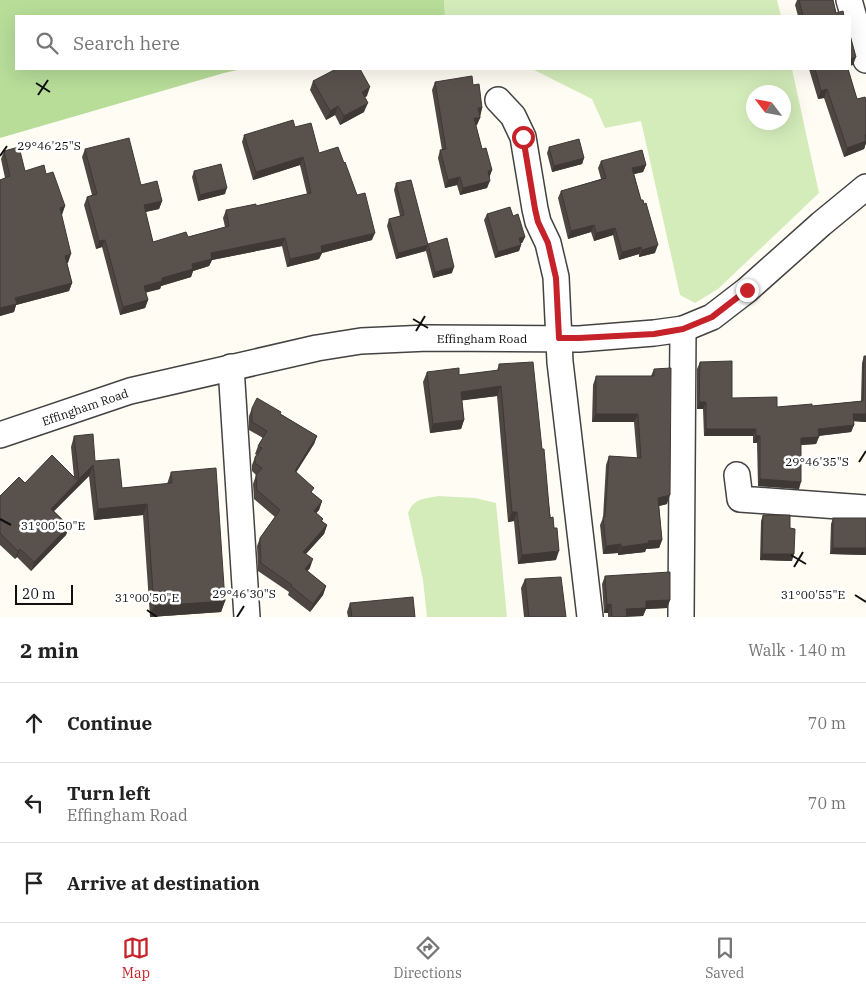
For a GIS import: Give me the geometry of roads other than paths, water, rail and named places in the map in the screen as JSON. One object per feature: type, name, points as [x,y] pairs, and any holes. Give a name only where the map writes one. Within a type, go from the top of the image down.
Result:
[{"type":"street","points":[[849,0],[866,60]]},
{"type":"street","points":[[498,100],[513,116],[523,137],[538,222],[548,243],[556,278],[560,362],[590,617]]},
{"type":"street","name":"Effingham Road","points":[[0,435],[130,391],[317,348],[361,341],[428,338],[579,338],[654,334],[683,329],[712,317],[747,290],[866,187]]},
{"type":"street","points":[[681,617],[683,329]]},
{"type":"street","points":[[231,367],[247,617]]},
{"type":"street","points":[[737,475],[740,499],[866,508]]}]
